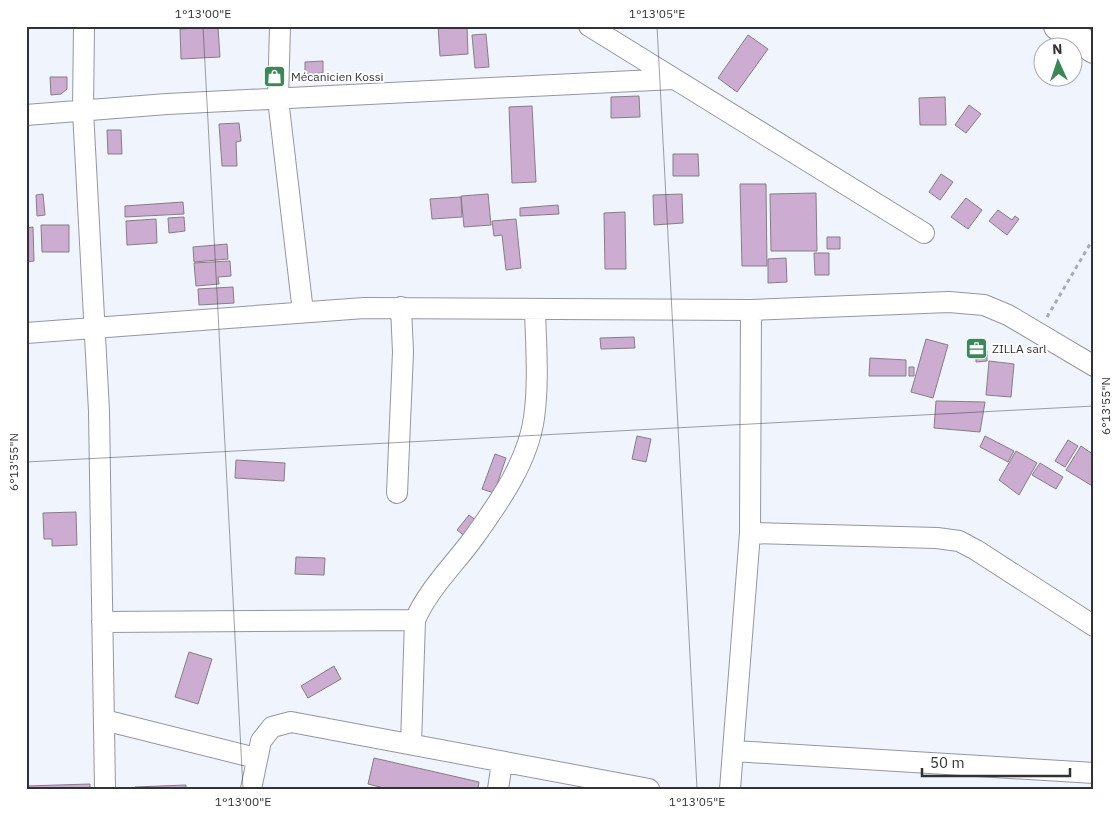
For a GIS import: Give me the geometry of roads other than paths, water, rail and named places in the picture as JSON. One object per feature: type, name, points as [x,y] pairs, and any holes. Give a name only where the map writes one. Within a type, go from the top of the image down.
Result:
[{"type":"main road","points":[[1058,26],[1094,49]]},
{"type":"street","points":[[84,26],[83,111],[89,195],[99,411],[106,789]]},
{"type":"street","points":[[280,26],[278,99],[303,312]]},
{"type":"street","points":[[589,26],[924,233]]},
{"type":"street","points":[[26,116],[167,104],[674,79]]},
{"type":"street","points":[[26,333],[303,312],[401,307],[535,310],[751,310],[949,302],[984,305],[1008,315],[1094,366]]},
{"type":"street","points":[[397,493],[402,352],[401,307]]},
{"type":"street","points":[[411,744],[415,620],[421,605],[474,537],[513,478],[527,447],[534,418],[536,385],[535,310]]},
{"type":"street","points":[[730,789],[750,534],[751,310]]},
{"type":"street","points":[[750,534],[937,538],[959,542],[976,550],[1094,626]]},
{"type":"street","points":[[102,622],[415,620]]},
{"type":"street","points":[[104,720],[256,758]]},
{"type":"street","points":[[251,789],[261,741],[272,727],[291,722],[649,789]]},
{"type":"street","points":[[733,752],[1094,773]]},
{"type":"street","points":[[498,789],[502,763]]},
{"type":"place","name":"Mécanicien Kossi","points":[[275,77]]},
{"type":"place","name":"ZILLA sarl","points":[[976,349]]}]
